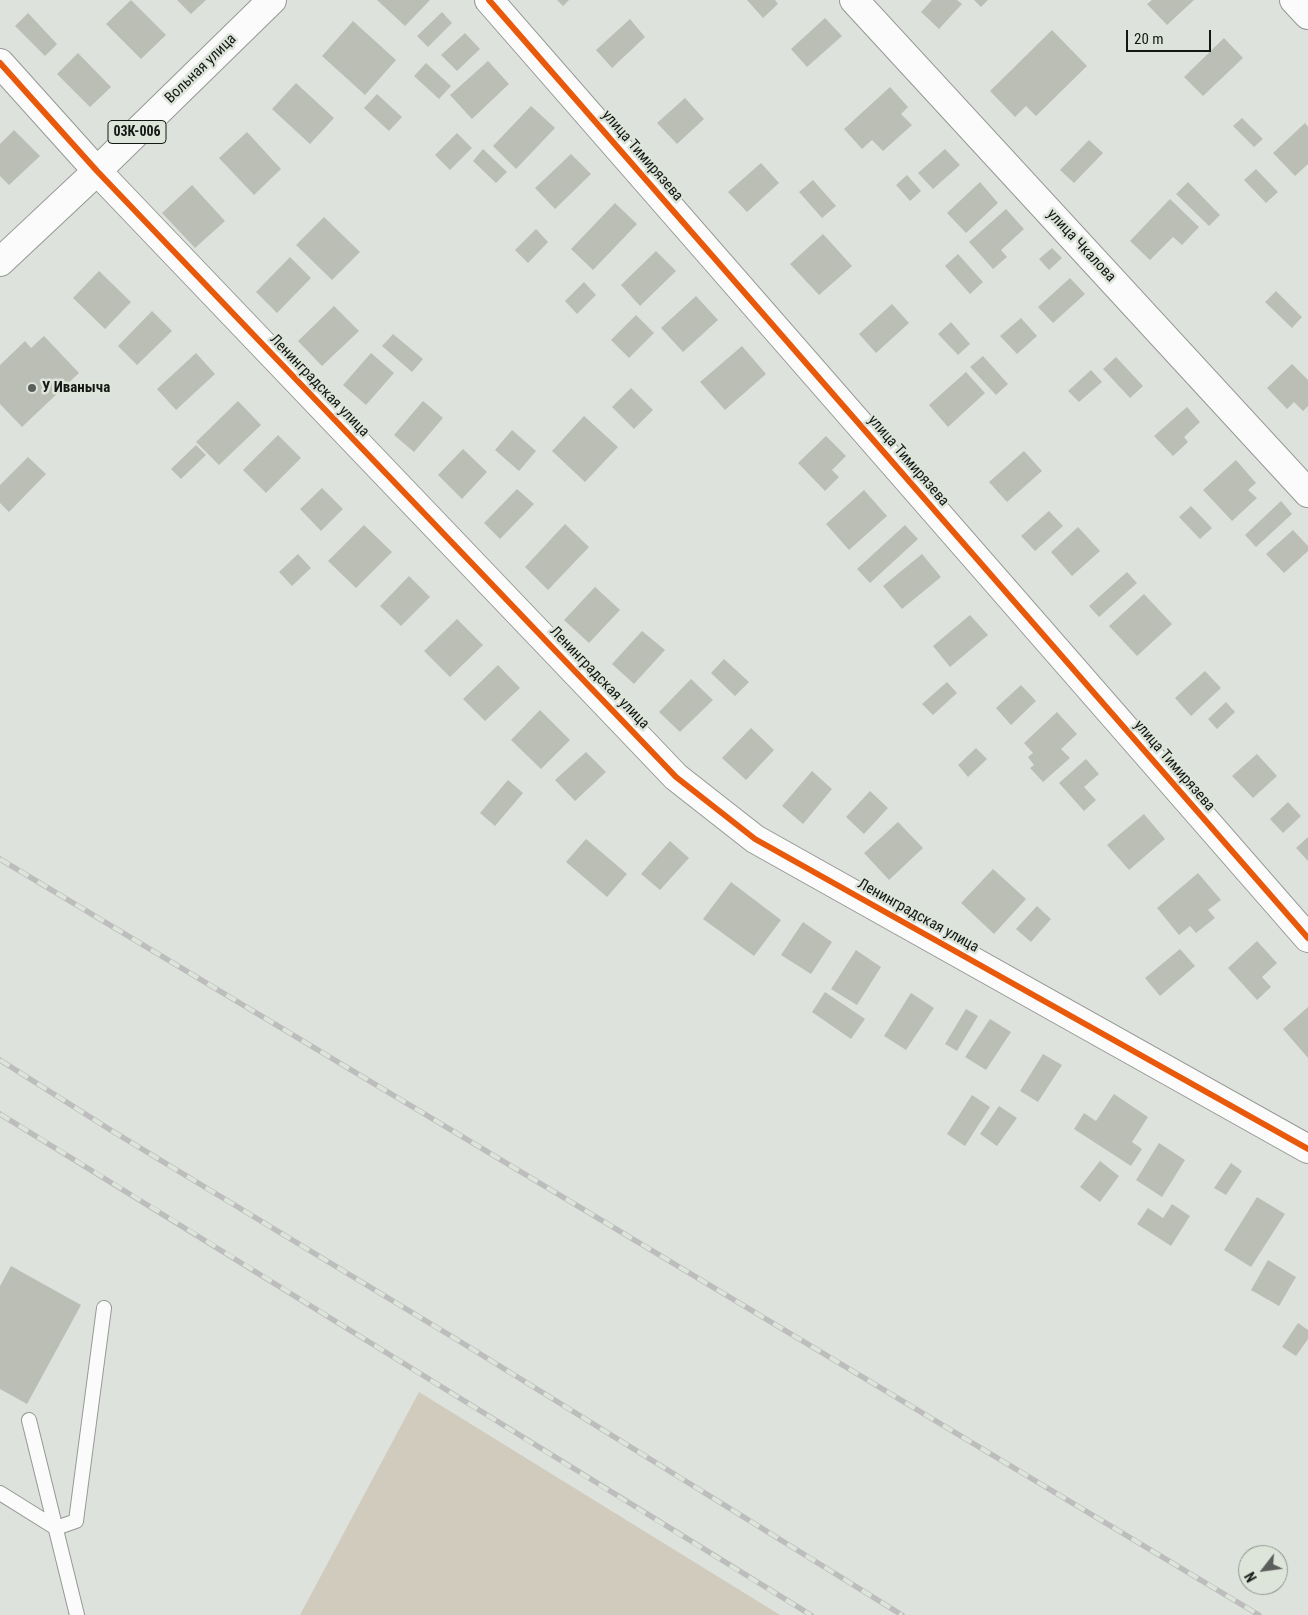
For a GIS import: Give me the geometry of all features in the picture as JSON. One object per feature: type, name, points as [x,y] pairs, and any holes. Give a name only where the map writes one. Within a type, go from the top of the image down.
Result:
[{"type":"street","name":"Вольная улица","points":[[0,262],[97,171],[272,0]]},
{"type":"street","name":"улица Тимирязева","points":[[489,0],[1308,938]]},
{"type":"street","name":"улица Чкалова","points":[[854,0],[1308,493]]},
{"type":"street","points":[[1294,0],[1308,15]]},
{"type":"street","name":"Ленинградская улица","points":[[0,63],[97,171],[676,777],[755,839],[1308,1149]]},
{"type":"lane","points":[[56,1528],[76,1521],[104,1308]]},
{"type":"lane","points":[[29,1420],[77,1615]]},
{"type":"lane","points":[[0,1493],[56,1528]]},
{"type":"shaded area","points":[[419,1392],[780,1615],[300,1615]]},
{"type":"building","points":[[131,0],[166,35],[141,59],[106,24]]},
{"type":"building","points":[[177,0],[206,0],[191,14]]},
{"type":"building","points":[[377,0],[430,0],[405,26]]},
{"type":"building","points":[[557,0],[569,0],[563,6]]},
{"type":"building","points":[[747,0],[775,0],[778,4],[763,18]]},
{"type":"building","points":[[932,0],[957,0],[962,4],[939,29],[921,12]]},
{"type":"building","points":[[974,0],[988,0],[981,7]]},
{"type":"building","points":[[1152,0],[1194,0],[1167,25],[1147,4]]},
{"type":"building","points":[[442,12],[452,23],[428,47],[417,36]]},
{"type":"building","points":[[28,13],[57,44],[45,56],[15,26]]},
{"type":"building","points":[[825,18],[842,36],[807,67],[791,49]]},
{"type":"building","points":[[630,19],[645,37],[612,68],[596,50]]},
{"type":"building","points":[[353,21],[396,60],[365,95],[322,56]]},
{"type":"building","points":[[1052,30],[1087,66],[1036,116],[1026,106],[1015,117],[990,91]]},
{"type":"building","points":[[465,33],[480,49],[457,71],[441,55]]},
{"type":"building","points":[[1224,38],[1243,58],[1203,96],[1184,77]]},
{"type":"building","points":[[78,53],[111,87],[90,107],[57,74]]},
{"type":"building","points":[[488,61],[509,84],[472,119],[450,95]]},
{"type":"building","points":[[426,63],[451,86],[439,99],[414,76]]},
{"type":"building","points":[[296,83],[334,118],[310,144],[272,109]]},
{"type":"building","points":[[890,87],[908,107],[901,114],[912,125],[883,151],[872,140],[862,149],[844,129]]},
{"type":"building","points":[[377,94],[402,117],[389,131],[364,108]]},
{"type":"building","points":[[685,98],[704,119],[677,144],[657,123]]},
{"type":"building","points":[[531,106],[555,128],[516,169],[493,146]]},
{"type":"building","points":[[1242,118],[1263,139],[1254,147],[1233,126]]},
{"type":"building","points":[[1305,123],[1308,127],[1308,164],[1295,176],[1273,153]]},
{"type":"building","points":[[14,130],[40,156],[9,185],[0,176],[0,144]]},
{"type":"building","points":[[247,132],[281,169],[254,195],[219,158]]},
{"type":"building","points":[[457,133],[472,148],[450,170],[435,155]]},
{"type":"building","points":[[1089,140],[1103,153],[1074,183],[1060,170]]},
{"type":"building","points":[[483,149],[507,172],[496,183],[473,161]]},
{"type":"building","points":[[945,149],[960,165],[933,189],[918,173]]},
{"type":"building","points":[[571,154],[591,174],[555,209],[535,188]]},
{"type":"building","points":[[761,163],[779,183],[747,212],[728,192]]},
{"type":"building","points":[[1256,169],[1278,192],[1266,203],[1244,180]]},
{"type":"building","points":[[907,175],[921,191],[910,201],[896,185]]},
{"type":"building","points":[[813,180],[836,206],[822,218],[799,192]]},
{"type":"building","points":[[980,182],[998,203],[966,233],[947,213]]},
{"type":"building","points":[[1188,182],[1220,215],[1209,226],[1176,194]]},
{"type":"building","points":[[192,185],[225,221],[195,248],[162,213]]},
{"type":"building","points":[[1170,199],[1199,227],[1182,245],[1173,237],[1150,260],[1130,241]]},
{"type":"building","points":[[615,203],[637,224],[593,270],[571,249]]},
{"type":"building","points":[[1006,209],[1024,229],[1001,250],[1007,257],[993,269],[969,242]]},
{"type":"building","points":[[324,217],[360,252],[332,280],[296,245]]},
{"type":"building","points":[[536,229],[548,242],[528,263],[515,250]]},
{"type":"building","points":[[823,234],[852,266],[819,295],[790,264]]},
{"type":"building","points":[[1052,248],[1062,258],[1049,270],[1039,259]]},
{"type":"building","points":[[656,251],[676,271],[640,306],[621,285]]},
{"type":"building","points":[[958,254],[983,282],[970,294],[945,266]]},
{"type":"building","points":[[290,257],[311,278],[277,313],[256,292]]},
{"type":"building","points":[[99,271],[131,302],[105,329],[73,298]]},
{"type":"building","points":[[1070,278],[1085,294],[1053,323],[1038,307]]},
{"type":"building","points":[[584,282],[596,295],[577,314],[565,301]]},
{"type":"building","points":[[1276,291],[1302,317],[1292,328],[1265,302]]},
{"type":"building","points":[[696,296],[718,320],[683,352],[661,328]]},
{"type":"building","points":[[892,304],[909,323],[876,353],[859,334]]},
{"type":"building","points":[[334,306],[359,331],[322,366],[298,341]]},
{"type":"building","points":[[152,311],[172,331],[137,365],[118,346]]},
{"type":"building","points":[[636,315],[654,333],[629,358],[611,340]]},
{"type":"building","points":[[1021,318],[1037,336],[1017,354],[1000,336]]},
{"type":"building","points":[[951,322],[970,344],[958,355],[938,334]]},
{"type":"building","points":[[393,334],[423,359],[412,372],[382,346]]},
{"type":"building","name":"У Иваныча","points":[[44,336],[79,373],[22,427],[0,404],[0,365],[25,341],[31,348]]},
{"type":"building","points":[[742,346],[766,374],[725,410],[700,382]]},
{"type":"building","points":[[196,353],[215,374],[176,410],[157,389]]},
{"type":"building","points":[[371,353],[394,373],[366,405],[343,385]]},
{"type":"building","points":[[983,356],[1008,384],[996,395],[970,367]]},
{"type":"building","points":[[1116,357],[1143,386],[1130,398],[1103,369]]},
{"type":"building","points":[[1292,364],[1308,380],[1308,406],[1303,411],[1294,402],[1287,409],[1267,388]]},
{"type":"building","points":[[1091,370],[1102,382],[1079,402],[1068,391]]},
{"type":"building","points":[[966,372],[985,393],[948,427],[929,405]]},
{"type":"building","points":[[631,388],[653,410],[634,429],[612,407]]},
{"type":"building","points":[[238,401],[261,425],[219,465],[196,442]]},
{"type":"building","points":[[423,401],[443,418],[414,452],[394,435]]},
{"type":"building","points":[[1187,407],[1200,422],[1184,437],[1188,442],[1173,456],[1154,436]]},
{"type":"building","points":[[584,416],[618,447],[585,482],[552,451]]},
{"type":"building","points":[[512,430],[536,451],[519,471],[495,450]]},
{"type":"building","points":[[278,435],[301,458],[266,493],[243,470]]},
{"type":"building","points":[[826,436],[846,456],[832,470],[839,477],[825,491],[798,463]]},
{"type":"building","points":[[196,445],[206,455],[181,479],[171,469]]},
{"type":"building","points":[[463,449],[487,472],[462,499],[438,475]]},
{"type":"building","points":[[1024,451],[1042,471],[1007,502],[989,482]]},
{"type":"building","points":[[28,457],[46,474],[9,512],[0,503],[0,485]]},
{"type":"building","points":[[1236,460],[1256,483],[1248,490],[1257,498],[1232,521],[1203,490]]},
{"type":"building","points":[[322,488],[343,509],[321,531],[300,509]]},
{"type":"building","points":[[517,489],[534,504],[500,539],[484,523]]},
{"type":"building","points":[[864,490],[887,516],[849,550],[826,524]]},
{"type":"building","points":[[1281,501],[1292,514],[1256,547],[1245,535]]},
{"type":"building","points":[[1191,506],[1212,528],[1200,539],[1179,517]]},
{"type":"building","points":[[1049,511],[1063,526],[1035,551],[1021,536]]},
{"type":"building","points":[[565,524],[589,547],[548,590],[525,567]]},
{"type":"building","points":[[364,525],[392,552],[356,588],[328,561]]},
{"type":"building","points":[[905,525],[918,539],[870,583],[857,569]]},
{"type":"building","points":[[1078,527],[1100,551],[1072,576],[1051,552]]},
{"type":"building","points":[[1293,530],[1308,546],[1308,551],[1284,573],[1266,554]]},
{"type":"building","points":[[298,554],[311,568],[292,586],[279,572]]},
{"type":"building","points":[[922,554],[941,577],[902,609],[883,586]]},
{"type":"building","points":[[1127,572],[1137,583],[1099,617],[1089,606]]},
{"type":"building","points":[[409,576],[430,597],[401,626],[380,606]]},
{"type":"building","points":[[595,587],[620,610],[589,643],[564,620]]},
{"type":"building","points":[[1144,594],[1172,624],[1137,656],[1109,626]]},
{"type":"building","points":[[970,615],[988,635],[950,667],[933,646]]},
{"type":"building","points":[[457,619],[483,645],[450,677],[424,651]]},
{"type":"building","points":[[642,631],[665,650],[634,684],[612,664]]},
{"type":"building","points":[[724,659],[749,682],[735,696],[711,673]]},
{"type":"building","points":[[498,665],[520,688],[485,721],[463,699]]},
{"type":"building","points":[[1205,671],[1221,688],[1191,716],[1175,698]]},
{"type":"building","points":[[691,679],[713,700],[680,732],[659,712]]},
{"type":"building","points":[[947,682],[957,693],[933,715],[922,704]]},
{"type":"building","points":[[1021,685],[1036,701],[1011,725],[996,708]]},
{"type":"building","points":[[1226,702],[1235,712],[1217,729],[1208,719]]},
{"type":"building","points":[[540,710],[570,740],[541,769],[511,740]]},
{"type":"building","points":[[1057,712],[1077,734],[1061,749],[1070,758],[1043,782],[1030,768],[1034,765],[1028,757],[1033,753],[1024,743]]},
{"type":"building","points":[[751,728],[774,750],[746,780],[722,758]]},
{"type":"building","points":[[976,748],[987,759],[968,777],[958,765]]},
{"type":"building","points":[[586,752],[606,772],[575,801],[555,780]]},
{"type":"building","points":[[1257,754],[1277,776],[1253,798],[1232,776]]},
{"type":"building","points":[[1086,759],[1099,774],[1084,787],[1096,800],[1084,811],[1059,783]]},
{"type":"building","points":[[812,771],[832,789],[803,824],[782,806]]},
{"type":"building","points":[[508,780],[523,793],[495,826],[480,813]]},
{"type":"building","points":[[870,791],[888,808],[864,834],[846,817]]},
{"type":"building","points":[[1288,802],[1301,816],[1283,833],[1270,819]]},
{"type":"building","points":[[1144,814],[1165,839],[1129,870],[1107,845]]},
{"type":"building","points":[[898,822],[923,848],[889,880],[864,853]]},
{"type":"building","points":[[1308,837],[1308,861],[1296,848]]},
{"type":"building","points":[[586,839],[627,874],[607,897],[566,862]]},
{"type":"building","points":[[670,841],[689,858],[660,890],[641,874]]},
{"type":"building","points":[[993,869],[1026,899],[994,934],[961,903]]},
{"type":"building","points":[[1198,873],[1221,900],[1208,910],[1215,918],[1196,933],[1190,926],[1179,935],[1157,908]]},
{"type":"building","points":[[731,882],[781,920],[754,956],[703,919]]},
{"type":"building","points":[[1037,906],[1051,919],[1031,942],[1016,929]]},
{"type":"building","points":[[803,922],[832,942],[811,974],[781,955]]},
{"type":"building","points":[[1257,941],[1277,963],[1262,977],[1271,987],[1257,1000],[1228,968]]},
{"type":"building","points":[[1180,949],[1195,966],[1160,996],[1145,978]]},
{"type":"building","points":[[856,950],[881,967],[857,1005],[831,989]]},
{"type":"building","points":[[825,992],[865,1019],[851,1039],[812,1012]]},
{"type":"building","points":[[911,993],[934,1008],[906,1050],[884,1036]]},
{"type":"building","points":[[1308,1007],[1308,1058],[1283,1029]]},
{"type":"building","points":[[966,1009],[978,1016],[957,1051],[945,1044]]},
{"type":"building","points":[[990,1019],[1011,1032],[986,1070],[965,1057]]},
{"type":"building","points":[[1043,1054],[1062,1065],[1038,1102],[1020,1091]]},
{"type":"building","points":[[1114,1094],[1148,1117],[1132,1142],[1142,1149],[1131,1166],[1074,1129],[1084,1113],[1096,1121]]},
{"type":"building","points":[[972,1095],[990,1107],[965,1146],[947,1134]]},
{"type":"building","points":[[999,1106],[1017,1118],[997,1146],[980,1134]]},
{"type":"building","points":[[1159,1143],[1185,1160],[1162,1197],[1136,1180]]},
{"type":"building","points":[[1100,1161],[1119,1176],[1100,1202],[1080,1187]]},
{"type":"building","points":[[1231,1163],[1242,1171],[1226,1195],[1214,1188]]},
{"type":"building","points":[[1257,1197],[1285,1214],[1251,1267],[1224,1250]]},
{"type":"building","points":[[1172,1204],[1190,1216],[1171,1246],[1137,1224],[1148,1208],[1163,1218]]},
{"type":"building","points":[[1268,1260],[1296,1277],[1279,1306],[1251,1290]]},
{"type":"building","points":[[11,1266],[81,1305],[27,1404],[0,1389],[0,1286]]},
{"type":"building","points":[[1298,1323],[1308,1330],[1308,1339],[1296,1356],[1282,1347]]},
{"type":"railway","points":[[0,859],[1259,1615]]},
{"type":"railway","points":[[0,1060],[109,1129],[469,1347],[902,1615]]},
{"type":"railway","points":[[0,1114],[811,1615]]},
{"type":"cycle path","points":[[489,0],[1308,938]]},
{"type":"cycle path","points":[[0,63],[97,171],[676,777],[755,839],[1308,1149]]},
{"type":"place","name":"У Иваныча","points":[[32,388]]}]
